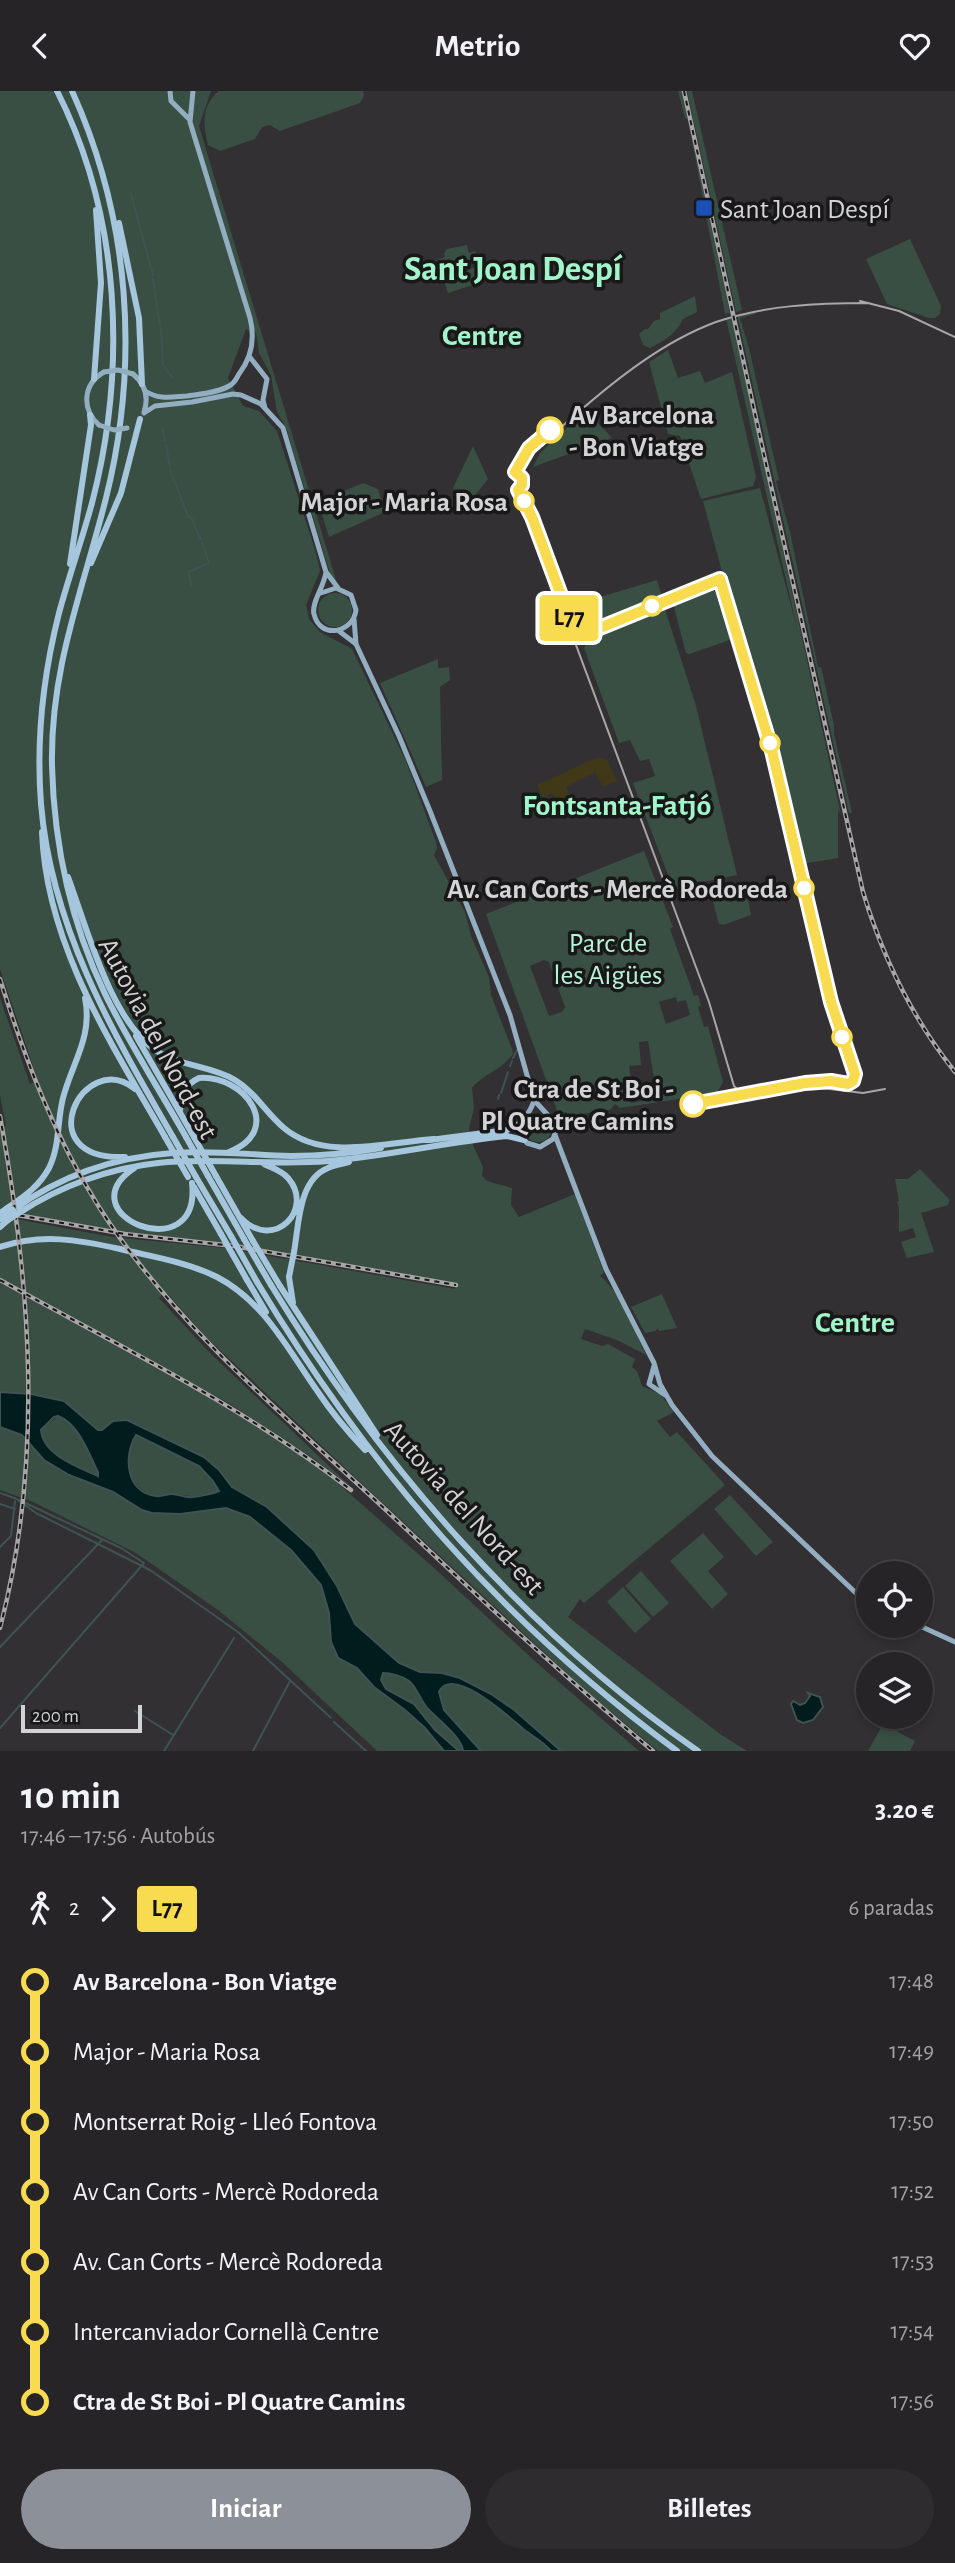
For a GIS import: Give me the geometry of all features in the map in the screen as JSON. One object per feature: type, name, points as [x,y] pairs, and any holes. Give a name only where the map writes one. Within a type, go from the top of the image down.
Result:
[{"type":"highway","name":"Autovia del Nord-est","points":[[57,91],[76,133],[93,183],[111,277],[113,324],[112,383],[106,433],[96,485],[53,637],[44,690],[40,749],[41,806],[51,867],[75,950],[91,988],[192,1179],[231,1236],[324,1389],[395,1485],[489,1590],[525,1625],[619,1708],[677,1751]]},
{"type":"highway","name":"Autovia del Nord-est","points":[[72,91],[106,181],[123,278],[125,364],[121,419],[111,476],[60,668],[53,724],[53,783],[61,858],[74,912],[96,974],[120,1022],[178,1114],[180,1127],[191,1136],[208,1176],[271,1285],[333,1383],[405,1477],[484,1566],[566,1646],[698,1751]]},
{"type":"highway","points":[[106,181],[121,227],[137,306],[144,387]]},
{"type":"highway","points":[[93,183],[101,271],[94,379]]},
{"type":"highway","points":[[66,587],[90,415]]},
{"type":"highway","points":[[78,593],[121,493],[142,416]]},
{"type":"highway","points":[[41,806],[44,859],[56,915],[82,986],[140,1093],[161,1122]]},
{"type":"highway","points":[[61,858],[90,940],[114,995],[178,1114],[295,1312],[405,1477]]},
{"type":"highway","points":[[0,1227],[7,1215],[39,1182],[51,1164],[63,1097],[85,1038],[87,1013],[82,986]]},
{"type":"highway","points":[[134,1031],[154,1049],[170,1058],[224,1074],[282,1127],[312,1144],[361,1146],[434,1139]]},
{"type":"highway","points":[[178,1114],[185,1089],[199,1078],[215,1079],[239,1086]]},
{"type":"highway","points":[[137,1157],[94,1155],[82,1148],[71,1125],[72,1111],[78,1097],[97,1084],[113,1080],[129,1084],[140,1093]]},
{"type":"highway","points":[[228,1153],[244,1145],[256,1129],[255,1112],[248,1094]]},
{"type":"highway","points":[[7,1215],[61,1181],[95,1168],[137,1157],[176,1152],[323,1154],[507,1130],[520,1123]]},
{"type":"highway","points":[[7,1215],[74,1185],[137,1166],[180,1162],[313,1162],[507,1136],[524,1140]]},
{"type":"highway","points":[[295,1312],[289,1277],[303,1203],[311,1181],[328,1167],[364,1157]]},
{"type":"highway","points":[[241,1218],[252,1228],[270,1231],[286,1223],[293,1214],[296,1201],[292,1185],[281,1172],[262,1163]]},
{"type":"highway","points":[[137,1166],[120,1179],[114,1197],[120,1215],[140,1226],[165,1228],[180,1222],[191,1207],[192,1179]]},
{"type":"highway","points":[[192,1179],[278,1332],[328,1407],[395,1485]]},
{"type":"highway","points":[[0,1247],[38,1238],[68,1238],[184,1264],[219,1278],[238,1290],[278,1332]]},
{"type":"main road","points":[[170,91],[171,100],[190,122]]},
{"type":"main road","points":[[193,91],[190,122],[252,325],[249,356],[237,379],[225,388],[192,395],[159,398],[132,374],[118,370],[104,372],[94,379],[86,399],[90,415],[99,425],[114,430],[127,428],[159,406],[241,395],[265,408],[283,428],[326,572],[338,588],[348,592],[354,599],[356,644],[399,736],[491,964],[510,1015],[534,1100],[554,1121],[555,1135],[562,1155],[571,1172],[606,1269],[654,1363],[657,1386],[712,1456],[856,1593]]},
{"type":"main road","points":[[176,105],[185,106],[192,100]]},
{"type":"main road","points":[[249,356],[267,379],[265,408]]},
{"type":"main road","points":[[243,370],[258,369]]},
{"type":"main road","points":[[237,379],[241,395]]},
{"type":"main road","points":[[142,416],[147,401],[144,387]]},
{"type":"main road","points":[[251,399],[264,393]]},
{"type":"main road","points":[[326,572],[321,593],[313,607],[315,619],[327,629],[339,631],[356,644]]},
{"type":"main road","points":[[321,593],[338,588]]},
{"type":"main road","points":[[339,631],[354,619]]},
{"type":"main road","points":[[534,1100],[530,1112],[520,1123],[520,1133],[524,1140],[533,1146],[545,1145],[562,1155]]},
{"type":"main road","points":[[530,1112],[543,1111]]},
{"type":"main road","points":[[545,1145],[555,1135]]},
{"type":"main road","points":[[654,1376],[649,1384],[657,1386]]},
{"type":"main road","points":[[933,1632],[955,1641]]},
{"type":"green space","points":[[0,91],[211,91],[199,126],[337,583],[332,580],[286,428],[277,412],[271,375],[259,353],[256,333],[246,329],[228,378],[243,406],[259,411],[277,431],[320,571],[306,605],[309,619],[320,632],[352,649],[406,761],[436,842],[434,855],[465,912],[471,936],[489,977],[491,995],[512,1049],[513,1054],[508,1060],[472,1088],[474,1108],[469,1129],[483,1167],[482,1176],[487,1181],[512,1188],[511,1205],[519,1217],[575,1194],[604,1273],[600,1276],[621,1302],[646,1355],[617,1340],[585,1329],[581,1339],[602,1346],[608,1344],[635,1359],[632,1367],[637,1371],[642,1386],[660,1394],[674,1412],[657,1421],[670,1437],[677,1432],[725,1485],[584,1603],[580,1599],[568,1617],[720,1734],[747,1751],[658,1751],[587,1692],[359,1481],[206,1337],[166,1292],[159,1298],[208,1351],[352,1488],[311,1457],[230,1404],[0,1278],[0,1216],[112,1237],[225,1248],[455,1289],[457,1284],[219,1242],[117,1231],[0,1210],[0,1127],[6,1126],[0,1095],[0,998],[30,1084],[38,1081],[0,969]]},
{"type":"green space","points":[[219,91],[363,91],[364,96],[360,103],[280,131],[270,125],[262,127],[255,139],[220,151],[208,145],[205,130],[206,109]]},
{"type":"green space","points":[[678,91],[682,91],[730,313],[725,314],[688,120],[685,118]]},
{"type":"green space","points":[[687,91],[692,91],[742,310],[736,312]]},
{"type":"green space","points":[[910,239],[941,306],[940,314],[935,318],[887,304],[866,259]]},
{"type":"green space","points":[[467,245],[469,253],[475,251],[478,258],[460,267],[463,273],[481,264],[488,280],[448,293],[439,266],[433,267],[432,262],[445,257],[447,249]]},
{"type":"green space","points":[[695,296],[697,312],[683,319],[674,332],[660,342],[650,348],[643,345],[639,334],[660,319],[660,313]]},
{"type":"green space","points":[[756,314],[740,318],[779,480],[776,481],[790,532],[818,667],[821,667],[852,813],[849,813],[738,319],[738,316]]},
{"type":"green space","points":[[732,318],[841,815],[838,809],[838,858],[801,864],[703,501],[760,488],[798,632],[726,319]]},
{"type":"green space","points":[[668,350],[678,378],[700,371],[705,383],[732,372],[756,477],[753,486],[701,499],[680,436],[668,434],[649,362]]},
{"type":"green space","points":[[586,410],[612,438],[533,467],[540,453]]},
{"type":"green space","points":[[473,446],[488,479],[462,512],[453,488]]},
{"type":"green space","points":[[363,483],[378,489],[385,512],[329,537],[320,508],[328,498]]},
{"type":"green space","points":[[657,580],[662,597],[592,624],[589,622],[576,626],[570,606]]},
{"type":"green space","points":[[717,585],[716,592],[733,639],[686,653],[673,603]]},
{"type":"green space","points":[[335,593],[347,598],[352,610],[347,622],[335,627],[323,622],[318,610],[323,598]]},
{"type":"green space","points":[[665,609],[696,706],[737,875],[673,888],[633,783],[655,776],[649,759],[640,761],[630,740],[619,743],[584,648],[587,640]]},
{"type":"green space","points":[[438,659],[438,668],[449,667],[450,680],[440,687],[442,780],[426,787],[380,683]]},
{"type":"green space","name":"Parc de les Aigües","points":[[644,851],[673,927],[670,929],[694,996],[698,995],[701,1005],[698,1007],[704,1027],[708,1026],[723,1082],[717,1093],[620,1108],[615,1104],[610,1110],[567,1116],[567,1112],[558,1113],[486,914]],"holes":[[[544,960],[549,962],[565,1007],[562,1012],[549,1016],[530,966]],[[676,997],[677,1002],[686,1000],[690,1015],[666,1024],[659,1002]],[[648,1041],[656,1091],[661,1090],[662,1098],[631,1103],[629,1095],[633,1094],[629,1066],[641,1065],[639,1042]]]},
{"type":"green space","points":[[741,881],[745,883],[751,915],[719,924],[710,890],[712,887]]},
{"type":"green space","points":[[538,1114],[548,1118],[552,1128],[548,1138],[538,1142],[528,1138],[524,1128],[528,1118]]},
{"type":"green space","points":[[920,1169],[950,1200],[948,1205],[921,1213],[934,1252],[907,1258],[901,1242],[916,1237],[913,1228],[899,1232],[899,1201],[895,1179],[908,1179]]},
{"type":"green space","points":[[0,1282],[241,1415],[324,1471],[639,1751],[561,1751],[513,1709],[491,1694],[460,1678],[442,1673],[420,1672],[399,1663],[355,1624],[337,1586],[314,1550],[267,1507],[232,1487],[204,1457],[127,1420],[113,1421],[98,1430],[64,1401],[31,1394],[0,1392]]},
{"type":"green space","points":[[662,1294],[677,1328],[659,1331],[658,1328],[645,1333],[631,1307]]},
{"type":"green space","points":[[58,1416],[78,1432],[98,1477],[63,1459],[43,1439],[41,1430]]},
{"type":"green space","points":[[0,1427],[22,1435],[44,1460],[69,1475],[113,1492],[142,1510],[180,1514],[215,1508],[230,1509],[244,1513],[262,1525],[291,1550],[321,1585],[329,1613],[335,1652],[343,1662],[357,1668],[374,1687],[405,1710],[444,1751],[377,1751],[282,1662],[218,1610],[136,1553],[33,1502],[0,1490]]},
{"type":"green space","points":[[136,1435],[199,1466],[220,1491],[196,1496],[158,1496],[144,1491],[131,1477],[128,1463]]},
{"type":"green space","points":[[730,1495],[773,1542],[756,1556],[714,1509]]},
{"type":"green space","points":[[703,1533],[724,1557],[708,1571],[728,1594],[712,1609],[670,1561]]},
{"type":"green space","points":[[641,1571],[669,1603],[653,1617],[625,1586]]},
{"type":"green space","points":[[623,1587],[651,1619],[635,1633],[607,1602]]},
{"type":"green space","points":[[383,1673],[400,1676],[412,1683],[428,1709],[459,1740],[463,1751],[459,1751],[435,1730],[414,1704],[386,1689],[381,1680]]},
{"type":"green space","points":[[448,1683],[478,1693],[551,1751],[481,1751],[444,1710],[439,1692],[442,1686]]},
{"type":"green space","points":[[880,1729],[892,1729],[915,1741],[910,1751],[868,1751]]},
{"type":"sand","points":[[598,757],[607,760],[617,781],[603,787],[595,772],[566,787],[573,802],[562,807],[551,792],[544,800],[552,812],[558,810],[551,818],[537,785]]},
{"type":"water","points":[[0,1392],[31,1394],[64,1401],[98,1430],[113,1421],[127,1420],[204,1457],[232,1487],[267,1507],[314,1550],[337,1586],[355,1624],[399,1663],[420,1672],[442,1673],[460,1678],[491,1694],[513,1709],[561,1751],[551,1751],[480,1695],[455,1684],[446,1685],[439,1692],[444,1710],[481,1751],[463,1751],[449,1729],[428,1709],[412,1683],[400,1676],[383,1673],[381,1680],[386,1689],[414,1704],[435,1730],[459,1751],[444,1751],[405,1710],[374,1687],[357,1668],[338,1658],[331,1642],[329,1613],[321,1585],[291,1550],[250,1517],[226,1508],[180,1514],[142,1510],[113,1492],[69,1475],[44,1460],[22,1435],[0,1427]],"holes":[[[58,1416],[72,1425],[82,1439],[98,1476],[63,1459],[43,1439],[41,1430]],[[136,1435],[199,1466],[219,1491],[191,1497],[172,1494],[158,1496],[138,1488],[133,1481],[129,1463],[129,1453]]]},
{"type":"water","points":[[808,1693],[820,1697],[823,1707],[813,1720],[803,1723],[797,1720],[791,1704],[793,1701],[800,1705],[805,1703],[810,1696]]},
{"type":"waterway","points":[[131,194],[153,275]]},
{"type":"waterway","points":[[153,279],[160,326]]},
{"type":"waterway","points":[[161,329],[163,365],[172,377]]},
{"type":"waterway","points":[[163,429],[165,441]]},
{"type":"waterway","points":[[166,445],[170,467]]},
{"type":"waterway","points":[[170,470],[188,516],[201,540]]},
{"type":"waterway","points":[[191,585],[189,572],[209,563],[202,543]]},
{"type":"waterway","points":[[513,1058],[517,1050]]},
{"type":"waterway","points":[[510,1066],[512,1061]]},
{"type":"waterway","points":[[501,1093],[508,1072]]},
{"type":"waterway","points":[[498,1099],[499,1095]]},
{"type":"waterway","points":[[0,1493],[14,1498]]},
{"type":"waterway","points":[[15,1498],[36,1513],[150,1570],[238,1632],[331,1718]]},
{"type":"waterway","points":[[0,1728],[144,1563],[121,1548],[19,1500]]},
{"type":"waterway","points":[[0,1547],[11,1536],[15,1501]]},
{"type":"waterway","points":[[0,1504],[15,1509]]},
{"type":"waterway","points":[[0,1647],[102,1540]]},
{"type":"waterway","points":[[164,1751],[234,1638]]},
{"type":"waterway","points":[[253,1751],[290,1681]]},
{"type":"waterway","points":[[135,1711],[173,1735]]},
{"type":"waterway","points":[[334,1722],[366,1751]]},
{"type":"tram line","points":[[860,301],[899,311],[955,337]]},
{"type":"tram line","points":[[869,303],[773,309],[735,316],[697,330],[623,375],[590,402],[532,455],[516,484],[709,1002],[734,1086],[751,1095],[813,1087],[863,1093],[885,1089]]},
{"type":"railway","points":[[684,91],[863,892],[900,986],[925,1030],[955,1072]]},
{"type":"railway","points":[[0,979],[30,1068],[68,1153],[99,1207],[161,1291],[232,1367],[270,1403],[518,1632],[653,1751]]},
{"type":"railway","points":[[0,1116],[19,1244],[28,1373],[28,1437],[23,1501],[14,1565],[0,1628]]},
{"type":"railway","points":[[0,1212],[125,1234],[234,1246],[456,1285]]},
{"type":"railway","points":[[0,1280],[224,1404],[351,1490]]},
{"type":"bus line","name":"L77","points":[[550,430],[529,448],[515,472],[522,478],[522,485],[518,490],[532,517],[575,633],[580,636],[720,579],[772,751],[831,1002],[839,1030],[852,1059],[855,1078],[848,1084],[831,1081],[805,1083],[693,1104]]},
{"type":"place","name":"Sant Joan Despí","points":[[704,208]]},
{"type":"place","name":"Av Barcelona - Bon Viatge","points":[[550,430]]},
{"type":"place","name":"Major - Maria Rosa","points":[[524,501]]},
{"type":"place","name":"Av. Can Corts - Mercè Rodoreda","points":[[804,888]]},
{"type":"place","name":"Ctra de St Boi - Pl Quatre Camins","points":[[693,1104]]},
{"type":"district","name":"Sant Joan Despí","points":[[513,268]]},
{"type":"district","name":"Centre","points":[[482,335]]},
{"type":"district","name":"Fontsanta-Fatjó","points":[[617,805]]},
{"type":"district","name":"Centre","points":[[855,1322]]}]
